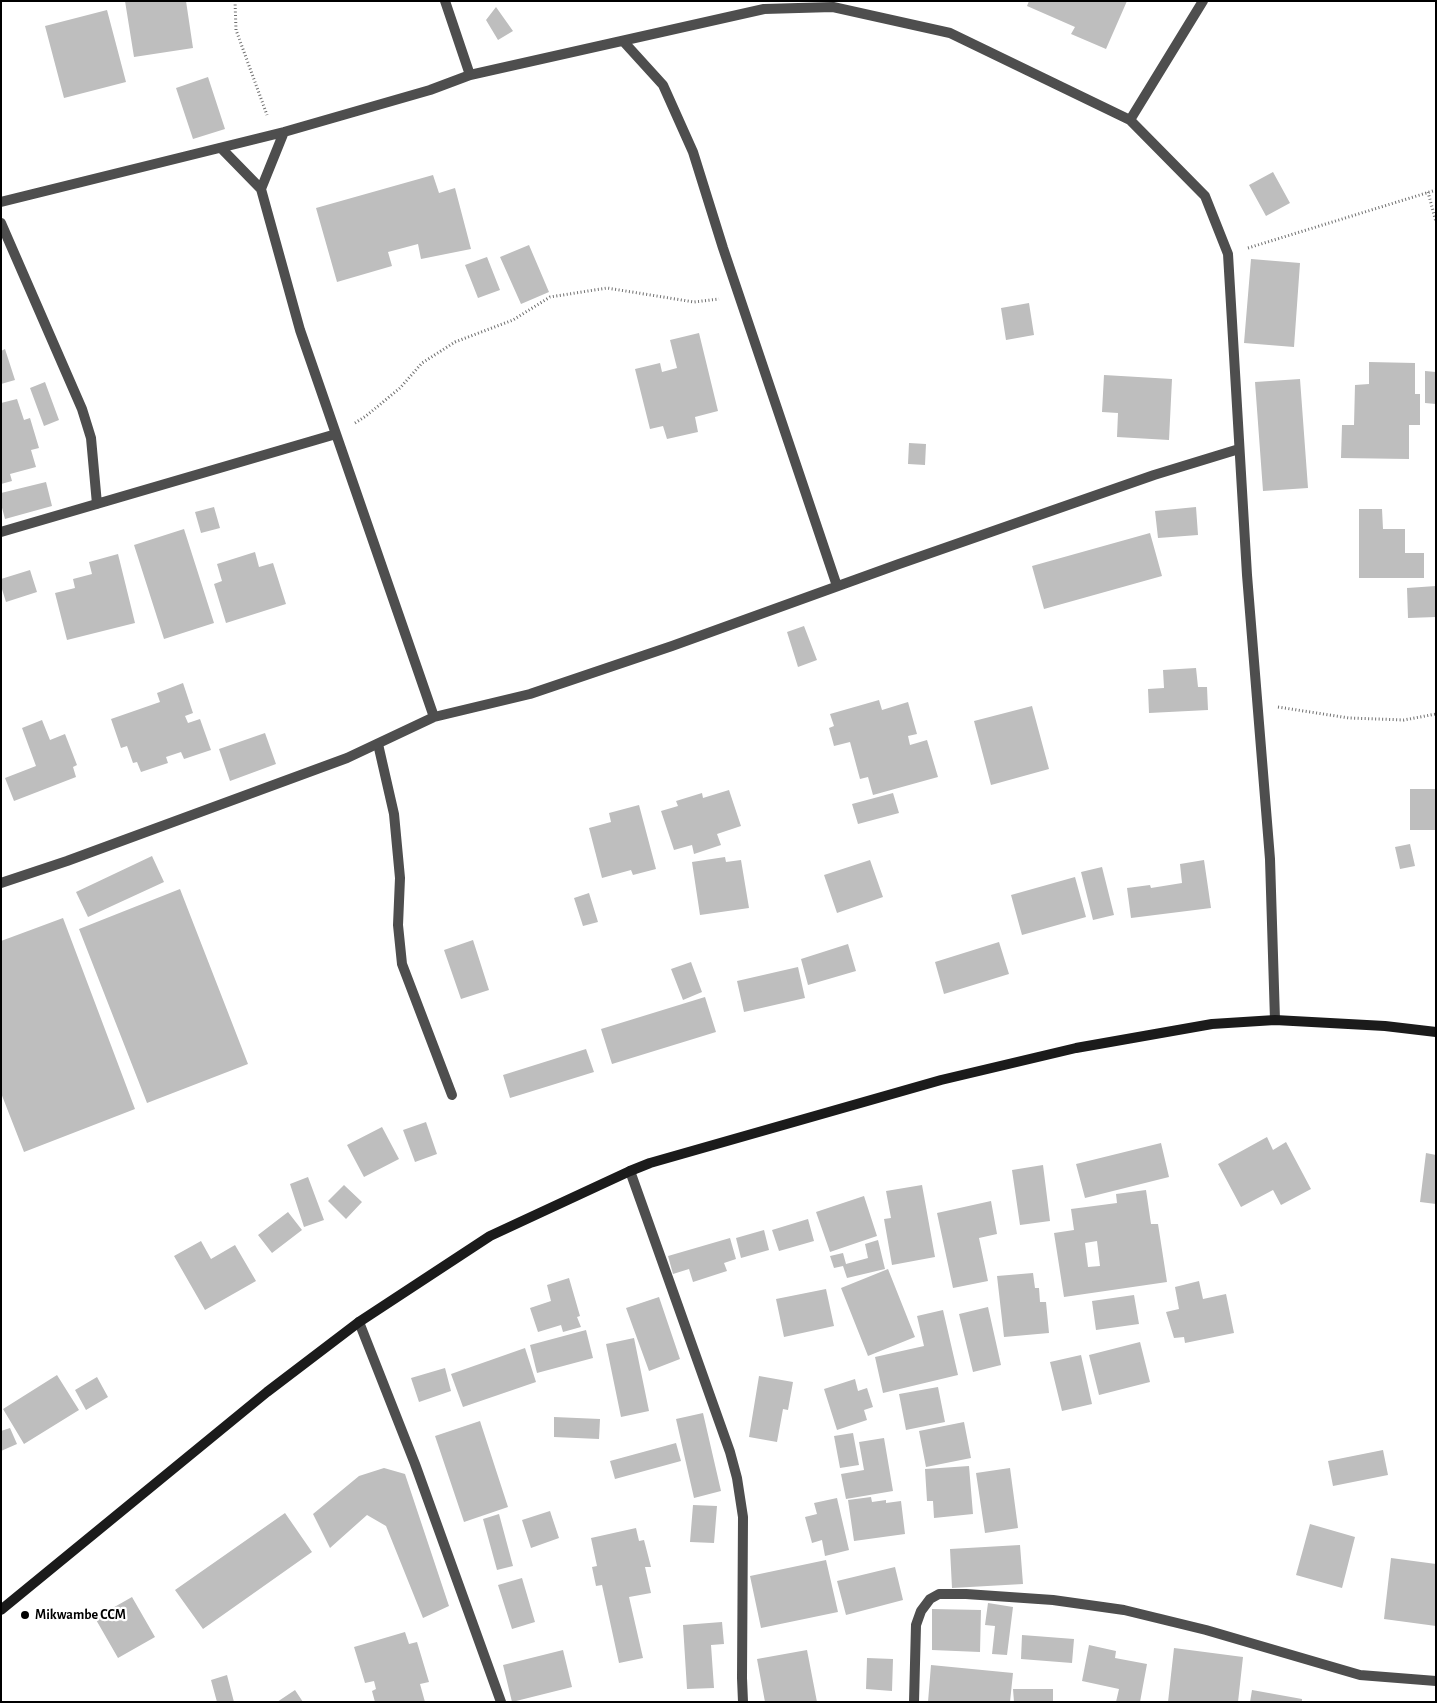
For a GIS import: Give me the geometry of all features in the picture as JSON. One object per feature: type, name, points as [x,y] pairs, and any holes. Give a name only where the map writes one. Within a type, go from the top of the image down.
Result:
[{"type":"main road","points":[[1,1610],[267,1392],[358,1322],[490,1236],[630,1171],[650,1163],[940,1080],[1076,1048],[1212,1024],[1275,1020],[1385,1026],[1436,1032]]},
{"type":"street","points":[[446,1],[470,75]]},
{"type":"street","points":[[1130,120],[1203,1]]},
{"type":"street","points":[[1,202],[284,132],[430,90],[470,75],[764,9],[834,7],[950,33],[1130,120],[1205,196],[1228,254],[1247,575],[1270,859],[1275,1020]]},
{"type":"street","points":[[623,41],[663,85],[693,152],[739,297],[837,586]]},
{"type":"street","points":[[261,189],[284,132]]},
{"type":"street","points":[[221,148],[261,189],[300,330],[434,717]]},
{"type":"street","points":[[1,223],[82,409],[91,438],[97,504]]},
{"type":"street","points":[[1,532],[336,434]]},
{"type":"street","points":[[1,883],[66,862],[347,758],[434,717],[530,694],[672,646],[1154,475],[1239,449]]},
{"type":"street","points":[[378,744],[394,814],[400,878],[398,925],[402,964],[452,1095]]},
{"type":"street","points":[[630,1171],[730,1452],[737,1478],[743,1517],[742,1678],[744,1702]]},
{"type":"street","points":[[358,1322],[415,1464],[469,1609],[501,1702]]},
{"type":"street","points":[[914,1702],[916,1625],[921,1611],[930,1599],[939,1594],[1053,1600],[1124,1610],[1206,1630],[1360,1675],[1436,1681]]},
{"type":"path","points":[[235,1],[236,30],[267,113],[272,135]]},
{"type":"path","points":[[1228,254],[1436,190]]},
{"type":"path","points":[[1428,192],[1436,222]]},
{"type":"path","points":[[336,434],[366,416],[400,388],[422,363],[455,342],[513,320],[550,297],[608,288],[694,302],[739,297]]},
{"type":"path","points":[[1258,704],[1349,718],[1404,720],[1436,714]]},
{"type":"building","points":[[125,1],[186,1],[193,48],[134,57]]},
{"type":"building","points":[[1029,1],[1127,1],[1106,49],[1071,34],[1075,27],[1027,6]]},
{"type":"building","points":[[496,7],[513,31],[498,40],[486,20]]},
{"type":"building","points":[[107,10],[126,82],[64,98],[45,26]]},
{"type":"building","points":[[208,77],[225,129],[193,139],[176,88]]},
{"type":"building","points":[[1273,172],[1290,203],[1266,216],[1249,185]]},
{"type":"building","points":[[433,175],[439,193],[455,188],[471,249],[421,259],[418,244],[388,252],[392,266],[337,282],[316,208]]},
{"type":"building","points":[[529,245],[549,292],[521,304],[500,257]]},
{"type":"building","points":[[487,257],[500,290],[478,298],[465,265]]},
{"type":"building","points":[[1251,259],[1300,263],[1294,347],[1244,343]]},
{"type":"building","points":[[1029,303],[1034,335],[1006,340],[1001,308]]},
{"type":"building","points":[[699,333],[718,411],[695,417],[698,432],[667,439],[663,426],[650,429],[635,369],[660,363],[662,372],[677,368],[670,340]]},
{"type":"building","points":[[5,349],[15,380],[1,384],[1,351]]},
{"type":"building","points":[[1369,362],[1415,363],[1415,394],[1420,394],[1420,425],[1409,425],[1409,459],[1341,458],[1342,425],[1354,425],[1355,385],[1369,384]]},
{"type":"building","points":[[1425,371],[1436,372],[1436,404],[1425,403]]},
{"type":"building","points":[[1104,375],[1172,379],[1169,440],[1117,437],[1118,413],[1102,412]]},
{"type":"building","points":[[1300,379],[1308,488],[1263,491],[1255,382]]},
{"type":"building","points":[[45,382],[59,420],[44,426],[30,388]]},
{"type":"building","points":[[17,399],[24,420],[30,418],[39,448],[31,450],[36,467],[10,474],[12,481],[1,484],[1,403]]},
{"type":"building","points":[[909,443],[926,444],[925,465],[908,464]]},
{"type":"building","points":[[46,482],[52,506],[5,519],[1,504],[1,493]]},
{"type":"building","points":[[214,507],[220,528],[201,533],[195,512]]},
{"type":"building","points":[[1196,507],[1198,535],[1158,538],[1155,511]]},
{"type":"building","points":[[1359,509],[1382,509],[1383,529],[1405,529],[1405,553],[1424,553],[1424,578],[1359,578]]},
{"type":"building","points":[[184,529],[214,623],[164,639],[134,545]]},
{"type":"building","points":[[1150,533],[1162,576],[1044,609],[1032,566]]},
{"type":"building","points":[[255,552],[259,567],[273,563],[286,604],[226,623],[214,584],[222,581],[217,564]]},
{"type":"building","points":[[118,554],[135,623],[67,640],[55,593],[75,588],[73,579],[92,574],[89,562]]},
{"type":"building","points":[[30,570],[37,592],[6,602],[1,579]]},
{"type":"building","points":[[1436,586],[1436,617],[1408,618],[1407,588]]},
{"type":"building","points":[[804,626],[817,660],[798,667],[787,632]]},
{"type":"building","points":[[1196,668],[1198,687],[1207,687],[1208,710],[1149,713],[1148,689],[1164,688],[1163,670]]},
{"type":"building","points":[[183,683],[193,713],[185,716],[188,723],[200,719],[211,750],[184,759],[181,752],[166,757],[168,763],[141,772],[137,762],[133,763],[127,746],[121,748],[111,719],[160,702],[157,693]]},
{"type":"building","points":[[879,700],[882,710],[908,702],[917,734],[908,736],[910,745],[927,740],[938,777],[873,795],[868,777],[860,779],[850,742],[834,746],[829,728],[834,726],[830,714]]},
{"type":"building","points":[[1032,706],[1049,769],[991,785],[974,721]]},
{"type":"building","points":[[42,720],[50,740],[65,734],[77,765],[73,767],[76,777],[14,801],[5,778],[36,766],[22,728]]},
{"type":"building","points":[[265,733],[276,764],[230,781],[219,749]]},
{"type":"building","points":[[1410,789],[1436,789],[1436,830],[1410,830]]},
{"type":"building","points":[[729,790],[741,826],[717,834],[721,845],[694,854],[692,845],[674,850],[661,811],[678,806],[676,801],[702,793],[703,798]]},
{"type":"building","points":[[893,793],[899,813],[858,824],[852,804]]},
{"type":"building","points":[[639,805],[656,869],[633,875],[631,870],[602,878],[589,828],[611,822],[609,813]]},
{"type":"building","points":[[1410,844],[1415,866],[1400,869],[1395,847]]},
{"type":"building","points":[[152,856],[164,882],[88,917],[76,892]]},
{"type":"building","points":[[725,857],[726,862],[741,860],[749,908],[700,915],[692,862]]},
{"type":"building","points":[[870,860],[883,897],[837,913],[824,875]]},
{"type":"building","points":[[1204,860],[1211,908],[1131,918],[1127,888],[1150,885],[1151,888],[1182,883],[1180,864]]},
{"type":"building","points":[[1102,867],[1114,915],[1093,920],[1081,872]]},
{"type":"building","points":[[1075,877],[1086,917],[1022,935],[1011,895]]},
{"type":"building","points":[[180,889],[248,1064],[147,1103],[79,929]]},
{"type":"building","points":[[589,893],[598,922],[583,926],[574,898]]},
{"type":"building","points":[[63,918],[135,1109],[24,1152],[1,1093],[1,941]]},
{"type":"building","points":[[473,940],[489,990],[461,999],[444,950]]},
{"type":"building","points":[[999,942],[1009,974],[944,994],[935,962]]},
{"type":"building","points":[[848,944],[856,971],[808,985],[801,959]]},
{"type":"building","points":[[691,962],[702,992],[683,1000],[671,969]]},
{"type":"building","points":[[798,967],[805,998],[744,1012],[737,981]]},
{"type":"building","points":[[705,997],[716,1032],[612,1064],[601,1029]]},
{"type":"building","points":[[586,1049],[594,1072],[510,1098],[503,1075]]},
{"type":"building","points":[[426,1122],[437,1154],[415,1162],[403,1130]]},
{"type":"building","points":[[382,1127],[399,1159],[364,1177],[347,1145]]},
{"type":"building","points":[[1267,1137],[1273,1150],[1286,1142],[1311,1189],[1281,1205],[1273,1190],[1241,1207],[1218,1164]]},
{"type":"building","points":[[1161,1143],[1169,1177],[1085,1198],[1076,1164]]},
{"type":"building","points":[[1426,1153],[1436,1155],[1436,1204],[1420,1202]]},
{"type":"building","points":[[1043,1165],[1050,1221],[1020,1225],[1012,1170]]},
{"type":"building","points":[[308,1177],[324,1220],[304,1227],[290,1184]]},
{"type":"building","points":[[344,1185],[362,1202],[346,1219],[328,1201]]},
{"type":"building","points":[[922,1185],[935,1257],[892,1265],[884,1219],[891,1218],[886,1191]]},
{"type":"building","points":[[1146,1190],[1151,1224],[1158,1224],[1167,1282],[1064,1297],[1054,1233],[1074,1230],[1071,1209],[1117,1203],[1116,1194]],"holes":[[[1097,1241],[1100,1266],[1088,1267],[1085,1243]]]},
{"type":"building","points":[[864,1196],[877,1236],[830,1252],[816,1212]]},
{"type":"building","points":[[991,1201],[997,1234],[979,1238],[988,1281],[953,1288],[937,1213]]},
{"type":"building","points":[[288,1212],[302,1230],[272,1253],[258,1235]]},
{"type":"building","points":[[808,1219],[814,1241],[779,1251],[772,1230]]},
{"type":"building","points":[[764,1230],[769,1250],[741,1258],[736,1238]]},
{"type":"building","points":[[730,1238],[736,1259],[724,1263],[727,1271],[693,1282],[689,1269],[673,1274],[668,1256]]},
{"type":"building","points":[[878,1240],[885,1269],[847,1278],[843,1266],[834,1268],[830,1256],[843,1253],[846,1264],[868,1258],[865,1244]]},
{"type":"building","points":[[201,1241],[211,1259],[235,1245],[256,1281],[205,1310],[174,1256]]},
{"type":"building","points":[[888,1269],[915,1337],[868,1356],[841,1288]]},
{"type":"building","points":[[1033,1273],[1035,1288],[1039,1288],[1040,1302],[1046,1302],[1049,1333],[1004,1337],[997,1276]]},
{"type":"building","points":[[569,1278],[580,1316],[577,1317],[581,1327],[563,1332],[561,1325],[538,1332],[530,1308],[551,1301],[547,1285]]},
{"type":"building","points":[[1199,1281],[1203,1299],[1226,1294],[1234,1333],[1185,1343],[1184,1337],[1174,1338],[1166,1312],[1179,1309],[1175,1287]]},
{"type":"building","points":[[826,1289],[834,1326],[784,1337],[776,1299]]},
{"type":"building","points":[[1134,1295],[1139,1324],[1096,1330],[1092,1301]]},
{"type":"building","points":[[659,1297],[680,1359],[649,1371],[626,1308]]},
{"type":"building","points":[[988,1307],[1001,1365],[973,1372],[959,1314]]},
{"type":"building","points":[[943,1310],[958,1375],[883,1393],[875,1357],[924,1346],[917,1316]]},
{"type":"building","points":[[586,1330],[593,1358],[537,1373],[530,1345]]},
{"type":"building","points":[[634,1338],[649,1411],[621,1417],[606,1344]]},
{"type":"building","points":[[1140,1342],[1150,1382],[1099,1395],[1089,1355]]},
{"type":"building","points":[[525,1348],[536,1382],[463,1407],[451,1374]]},
{"type":"building","points":[[1081,1355],[1092,1404],[1062,1411],[1050,1362]]},
{"type":"building","points":[[445,1368],[451,1391],[419,1402],[411,1378]]},
{"type":"building","points":[[57,1375],[79,1410],[24,1444],[3,1409]]},
{"type":"building","points":[[759,1376],[793,1382],[788,1410],[783,1409],[777,1442],[749,1437]]},
{"type":"building","points":[[97,1377],[108,1397],[86,1410],[75,1390]]},
{"type":"building","points":[[855,1379],[858,1391],[867,1388],[873,1407],[864,1410],[867,1420],[837,1430],[824,1389]]},
{"type":"building","points":[[938,1387],[945,1422],[906,1430],[899,1394]]},
{"type":"building","points":[[703,1413],[721,1491],[694,1498],[676,1419]]},
{"type":"building","points":[[554,1417],[600,1419],[599,1439],[554,1437]]},
{"type":"building","points":[[480,1421],[508,1507],[464,1522],[435,1436]]},
{"type":"building","points":[[964,1422],[971,1458],[926,1467],[919,1431]]},
{"type":"building","points":[[10,1428],[17,1444],[1,1451],[1,1431]]},
{"type":"building","points":[[853,1433],[859,1465],[840,1468],[834,1436]]},
{"type":"building","points":[[884,1438],[893,1491],[846,1499],[841,1474],[864,1470],[859,1442]]},
{"type":"building","points":[[676,1443],[681,1461],[615,1479],[610,1461]]},
{"type":"building","points":[[1383,1450],[1388,1475],[1333,1486],[1328,1461]]},
{"type":"building","points":[[969,1466],[973,1514],[934,1518],[933,1501],[927,1501],[925,1469]]},
{"type":"building","points":[[384,1468],[405,1474],[449,1606],[423,1618],[386,1526],[367,1515],[330,1548],[313,1514],[359,1476]]},
{"type":"building","points":[[1010,1468],[1018,1528],[985,1533],[976,1473]]},
{"type":"building","points":[[871,1497],[872,1502],[886,1500],[886,1503],[901,1501],[905,1534],[854,1541],[848,1500]]},
{"type":"building","points":[[837,1498],[849,1550],[825,1556],[822,1540],[812,1543],[805,1517],[817,1514],[814,1503]]},
{"type":"building","points":[[693,1505],[717,1506],[714,1543],[690,1542]]},
{"type":"building","points":[[550,1511],[559,1538],[531,1548],[522,1520]]},
{"type":"building","points":[[285,1513],[312,1552],[203,1629],[175,1590]]},
{"type":"building","points":[[499,1514],[513,1566],[497,1570],[483,1519]]},
{"type":"building","points":[[1310,1524],[1355,1537],[1342,1588],[1296,1575]]},
{"type":"building","points":[[636,1528],[639,1541],[644,1540],[651,1567],[645,1567],[651,1593],[629,1597],[643,1658],[619,1663],[602,1585],[596,1586],[592,1567],[597,1566],[591,1538]]},
{"type":"building","points":[[1020,1545],[1023,1584],[952,1588],[950,1549]]},
{"type":"building","points":[[1391,1558],[1436,1564],[1436,1626],[1384,1619]]},
{"type":"building","points":[[826,1560],[838,1612],[761,1628],[750,1576]]},
{"type":"building","points":[[895,1567],[903,1600],[846,1615],[837,1581]]},
{"type":"building","points":[[522,1578],[535,1622],[512,1629],[498,1585]]},
{"type":"building","points":[[132,1597],[155,1637],[118,1658],[95,1618]]},
{"type":"building","points":[[988,1603],[1013,1607],[1007,1655],[992,1654],[995,1626],[985,1625]]},
{"type":"building","points":[[932,1609],[981,1610],[980,1652],[932,1650]]},
{"type":"building","points":[[722,1622],[724,1644],[711,1645],[714,1688],[687,1689],[683,1625]]},
{"type":"building","points":[[405,1632],[409,1644],[417,1642],[429,1682],[420,1684],[425,1702],[375,1702],[372,1691],[376,1689],[374,1681],[365,1683],[354,1647]]},
{"type":"building","points":[[1022,1635],[1074,1639],[1072,1663],[1021,1659]]},
{"type":"building","points":[[1089,1645],[1116,1651],[1115,1658],[1147,1664],[1140,1702],[1116,1702],[1119,1689],[1082,1681]]},
{"type":"building","points":[[1174,1648],[1243,1657],[1238,1702],[1168,1702]]},
{"type":"building","points":[[563,1650],[572,1687],[512,1702],[503,1665]]},
{"type":"building","points":[[807,1650],[817,1702],[765,1702],[757,1659]]},
{"type":"building","points":[[867,1658],[893,1659],[892,1691],[866,1689]]},
{"type":"building","points":[[931,1665],[1013,1673],[1010,1702],[928,1702]]},
{"type":"building","points":[[227,1675],[234,1702],[217,1702],[211,1680]]},
{"type":"building","points":[[1013,1689],[1053,1689],[1053,1702],[1014,1702]]},
{"type":"building","points":[[295,1690],[303,1702],[277,1702]]},
{"type":"building","points":[[1252,1690],[1302,1699],[1302,1702],[1250,1702]]},
{"type":"place","name":"Mikwambe CCM","points":[[25,1615]]}]
